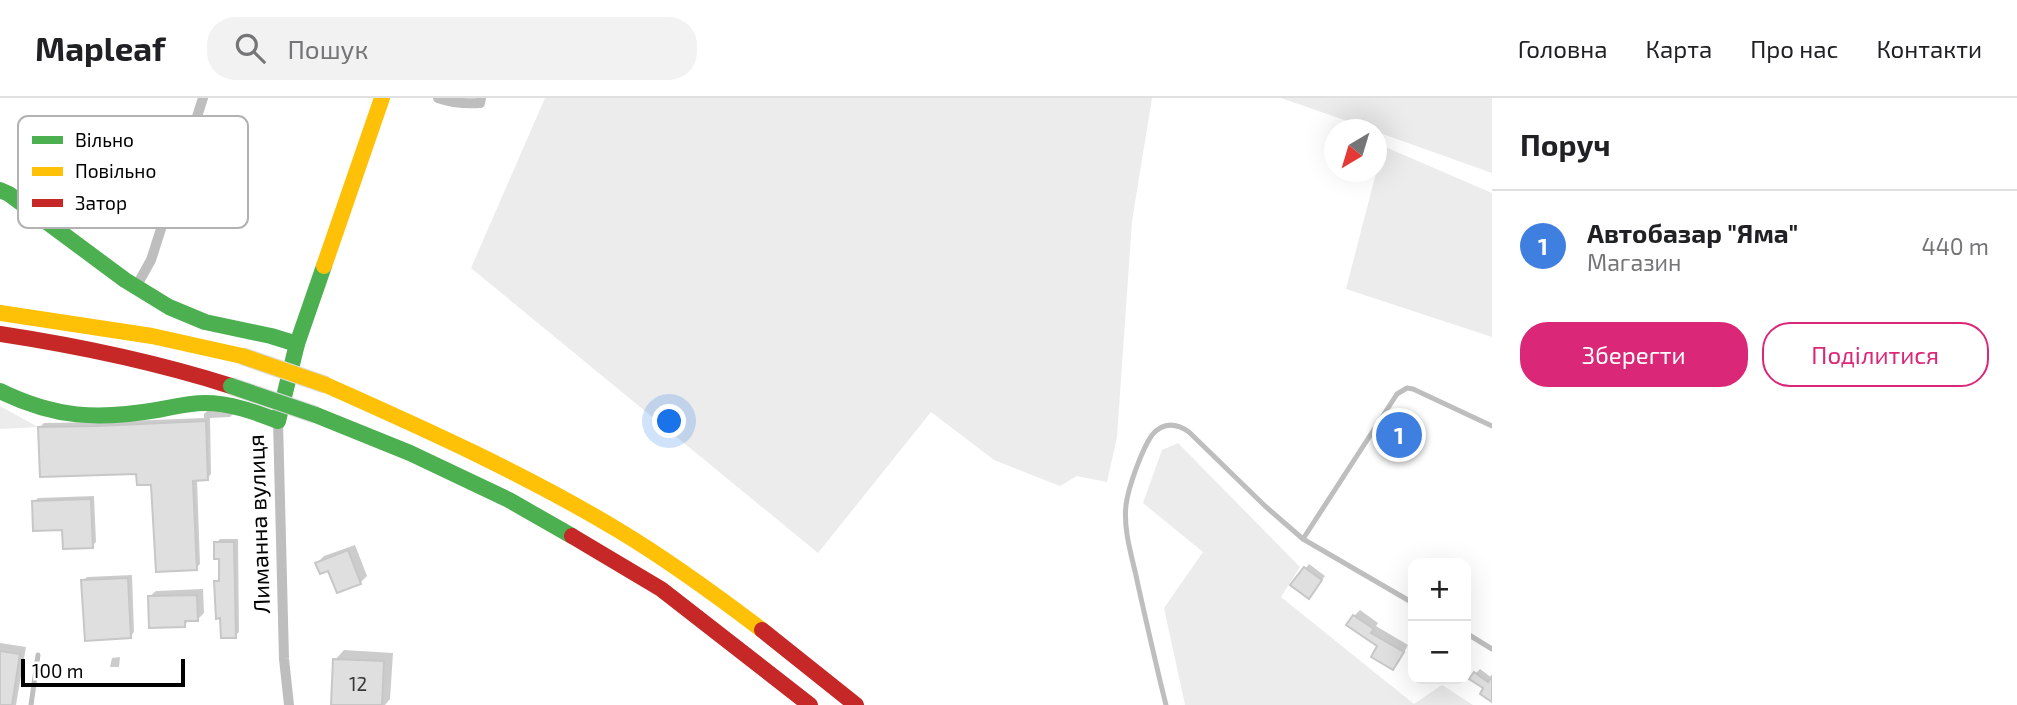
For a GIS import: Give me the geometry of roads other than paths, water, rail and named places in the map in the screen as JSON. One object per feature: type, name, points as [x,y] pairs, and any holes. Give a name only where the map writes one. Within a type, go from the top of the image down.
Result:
[{"type":"main road","name":"Лиманна вулиця","points":[[278,421],[297,344],[382,98]]},
{"type":"main road","points":[[0,190],[18,201]]},
{"type":"main road","points":[[55,228],[168,307],[194,318],[280,337],[297,344]]},
{"type":"main road","points":[[0,305],[80,317],[134,333]]},
{"type":"main road","points":[[0,313],[206,346],[326,385],[430,431],[623,533],[707,589],[856,705]]},
{"type":"main road","points":[[0,334],[125,355],[189,372],[316,415],[410,453],[496,494],[661,589],[810,705]]},
{"type":"main road","points":[[0,391],[35,408],[71,415],[88,416],[204,403],[244,408],[278,421]]},
{"type":"street","points":[[198,116],[204,98]]},
{"type":"street","points":[[438,98],[466,104],[480,103],[481,98]]},
{"type":"street","points":[[136,287],[151,260],[161,228]]},
{"type":"street","name":"Лиманна вулиця","points":[[278,421],[284,659],[289,705]]},
{"type":"lane","points":[[1303,538],[1390,404],[1402,390],[1413,389],[1492,426]]},
{"type":"lane","points":[[1166,705],[1128,538],[1126,508],[1132,481],[1149,440],[1154,433],[1167,425],[1182,427],[1265,506],[1303,538],[1408,600]]},
{"type":"lane","points":[[1471,636],[1492,649]]},
{"type":"lane","points":[[31,705],[38,655]]},
{"type":"place","name":"Автобазар \"Яма\"","points":[[1399,435]]}]
